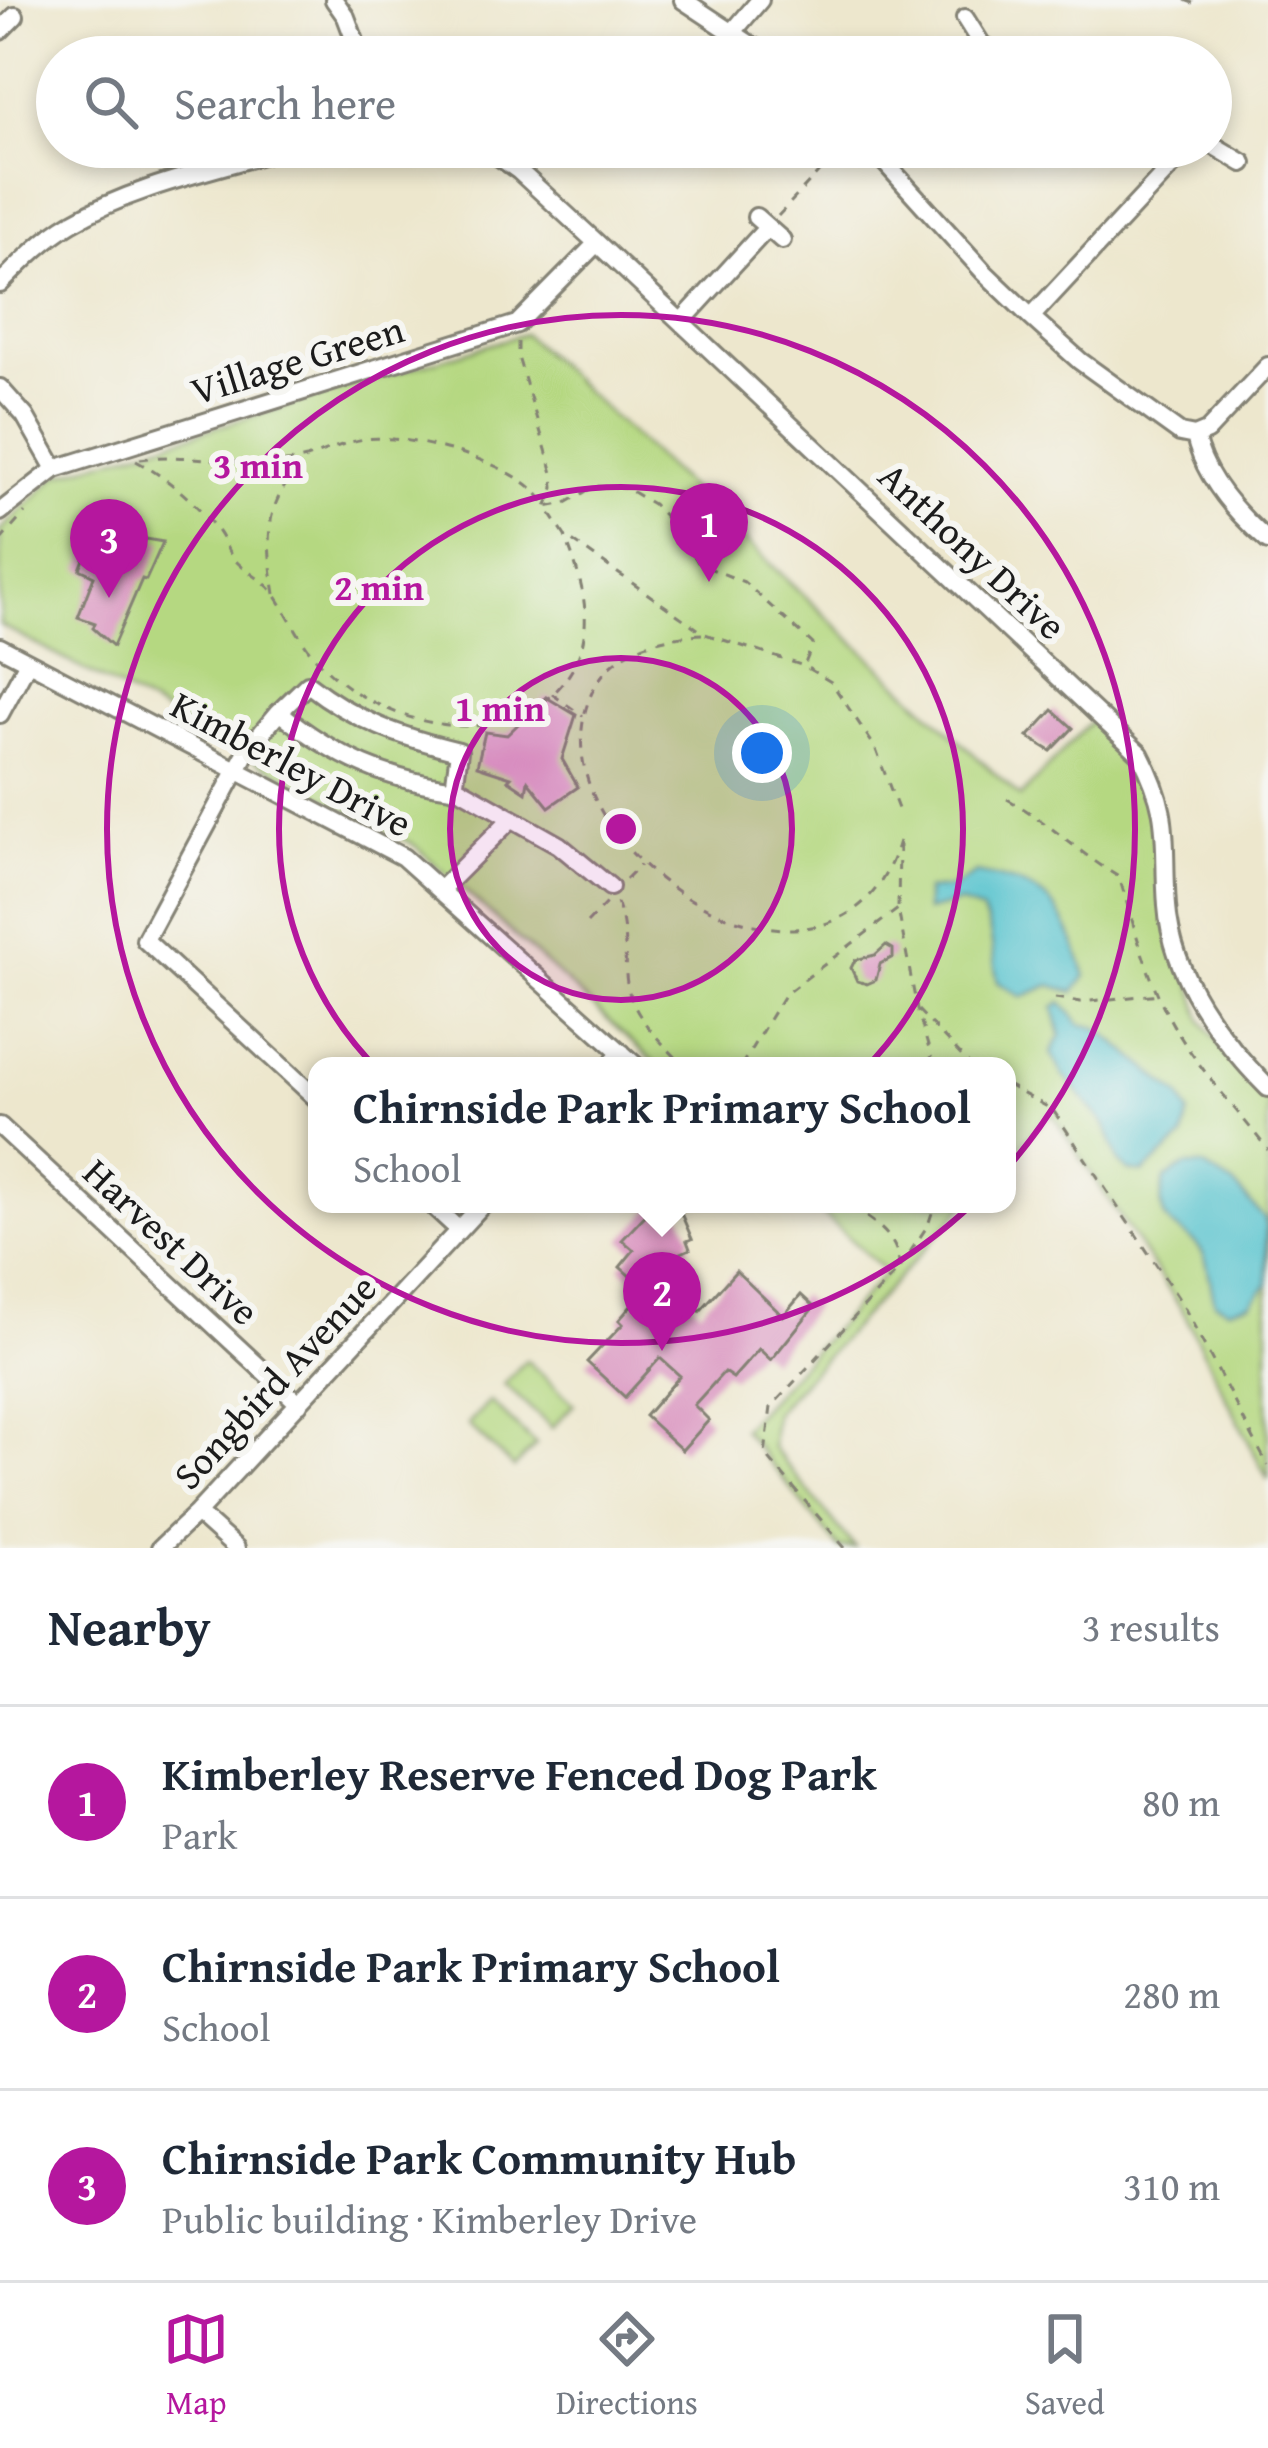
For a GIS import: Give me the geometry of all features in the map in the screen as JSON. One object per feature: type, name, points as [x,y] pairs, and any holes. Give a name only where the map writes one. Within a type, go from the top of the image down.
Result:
[{"type":"street","points":[[334,0],[353,36]]},
{"type":"street","points":[[683,0],[737,36]]},
{"type":"street","points":[[732,33],[760,0]]},
{"type":"street","points":[[0,32],[15,16]]},
{"type":"street","points":[[965,18],[971,36]]},
{"type":"street","points":[[1232,156],[1243,163]]},
{"type":"street","points":[[0,284],[69,224],[116,201],[222,168]]},
{"type":"street","name":"Anthony Drive","points":[[514,168],[1140,754],[1156,784],[1164,815],[1167,910],[1184,974],[1221,1035],[1268,1088]]},
{"type":"street","points":[[894,168],[970,257],[1031,317],[1099,375],[1180,433],[1195,436],[1207,431],[1268,366]]},
{"type":"street","points":[[1031,317],[1169,168]]},
{"type":"street","points":[[681,322],[768,228]]},
{"type":"street","name":"Village Green","points":[[0,512],[55,469],[517,324],[597,243]]},
{"type":"street","points":[[0,388],[25,416],[55,469]]},
{"type":"street","points":[[1195,436],[1210,475],[1248,524],[1268,541]]},
{"type":"street","name":"Kimberley Drive","points":[[0,647],[377,841],[442,888],[613,1057]]},
{"type":"street","points":[[0,714],[28,662]]},
{"type":"street","points":[[308,1091],[145,940],[262,729],[308,684],[378,728],[459,752],[454,788]]},
{"type":"street","points":[[279,712],[315,741],[360,766],[395,778],[454,788],[559,845],[615,889]]},
{"type":"street","points":[[442,888],[511,819]]},
{"type":"street","name":"Harvest Drive","points":[[0,1126],[299,1404]]},
{"type":"street","points":[[441,1213],[459,1230]]},
{"type":"street","name":"Songbird Avenue","points":[[160,1548],[475,1213]]},
{"type":"street","points":[[197,1513],[236,1548]]},
{"type":"path","points":[[1185,0],[1193,3]]},
{"type":"path","points":[[768,228],[823,168]]},
{"type":"path","points":[[517,324],[518,357],[553,473],[554,488],[546,507]]},
{"type":"path","points":[[369,438],[420,442],[521,476],[541,495],[566,536],[582,579],[586,614],[579,657],[552,694],[506,722],[447,725],[387,709],[343,683],[318,661],[282,611],[268,545],[272,509],[306,460],[342,443],[369,438]]},
{"type":"path","points":[[276,596],[259,577],[233,560],[217,530],[162,475],[134,460],[192,455],[306,460]]},
{"type":"path","points":[[546,507],[595,486],[626,488],[653,504],[681,534],[699,564],[744,582],[813,644],[804,666]]},
{"type":"path","points":[[0,541],[30,508]]},
{"type":"path","points":[[566,536],[705,634],[804,666],[831,682],[886,768],[898,808]]},
{"type":"path","points":[[705,634],[634,648],[601,679],[585,717],[583,756],[610,826],[641,864],[697,903],[728,918],[799,930],[839,920],[859,909],[882,884],[899,841],[898,909],[931,1057]]},
{"type":"path","points":[[552,694],[585,717]]},
{"type":"path","points":[[1007,799],[1048,822],[1072,849],[1118,877],[1175,1029],[1268,1150]]},
{"type":"path","points":[[587,923],[641,864]]},
{"type":"path","points":[[615,889],[628,942],[631,998],[648,1027],[676,1057]]},
{"type":"path","points":[[747,1057],[784,995],[898,909]]},
{"type":"path","points":[[1055,998],[1081,1002],[1160,994]]},
{"type":"path","points":[[917,1009],[962,1057]]},
{"type":"path","points":[[1016,1090],[1053,1110],[1184,1305],[1268,1466]]},
{"type":"path","points":[[859,1213],[891,1237],[900,1254],[899,1269]]},
{"type":"path","points":[[845,1548],[765,1454],[771,1407],[899,1269],[932,1213]]},
{"type":"green space","points":[[524,334],[1020,797],[1093,719],[1131,757],[1150,789],[1160,864],[1202,1020],[1226,1054],[1268,1098],[1268,1480],[1184,1313],[1051,1113],[1016,1150],[1016,1057],[649,1057],[414,845],[0,625],[0,531],[58,475]]},
{"type":"green space","points":[[822,1213],[958,1213],[775,1412],[772,1447],[855,1548],[839,1548],[742,1429],[886,1272]]},
{"type":"green space","points":[[526,1360],[574,1404],[552,1428],[504,1384]]},
{"type":"green space","points":[[490,1401],[536,1445],[514,1468],[468,1425]]},
{"type":"water","points":[[976,873],[1022,885],[1061,915],[1086,976],[1074,992],[1050,985],[1022,997],[998,982],[982,911],[959,903],[926,911],[926,890],[952,888]]},
{"type":"water","points":[[1062,1002],[1080,1024],[1098,1028],[1180,1096],[1189,1113],[1183,1138],[1143,1173],[1129,1171],[1118,1161],[1106,1126],[1063,1075],[1051,1053],[1061,1035],[1054,1007]]},
{"type":"water","points":[[1185,1166],[1203,1166],[1234,1185],[1265,1219],[1268,1283],[1251,1303],[1228,1309],[1215,1302],[1204,1256],[1166,1219],[1161,1197],[1165,1179]]},
{"type":"building","points":[[109,519],[134,537],[163,542],[113,646],[93,628],[95,623],[78,617],[94,576],[80,569],[92,540],[98,543]]},
{"type":"building","points":[[546,697],[576,715],[562,759],[578,787],[549,807],[528,781],[526,792],[508,780],[511,777],[477,766],[485,732],[507,735]]},
{"type":"building","points":[[1053,710],[1073,728],[1051,751],[1028,737]]},
{"type":"building","points":[[886,945],[893,949],[893,957],[880,964],[876,980],[857,981],[851,968],[855,960],[875,955]]},
{"type":"building","points":[[647,1213],[664,1218],[681,1213],[692,1239],[687,1241],[690,1249],[630,1276],[620,1267],[634,1250],[622,1240]]},
{"type":"building","points":[[736,1271],[783,1316],[801,1295],[814,1307],[771,1360],[759,1349],[733,1378],[724,1372],[694,1405],[709,1420],[682,1450],[645,1416],[680,1376],[660,1358],[625,1397],[587,1362],[623,1324],[619,1320],[639,1297],[658,1307],[675,1288],[700,1311]]},
{"type":"place","name":"Kimberley Reserve Fenced Dog Park","points":[[709,582]]},
{"type":"place","name":"Chirnside Park Community Hub","points":[[109,598]]},
{"type":"place","name":"Chirnside Park Primary School","points":[[662,1351]]}]
